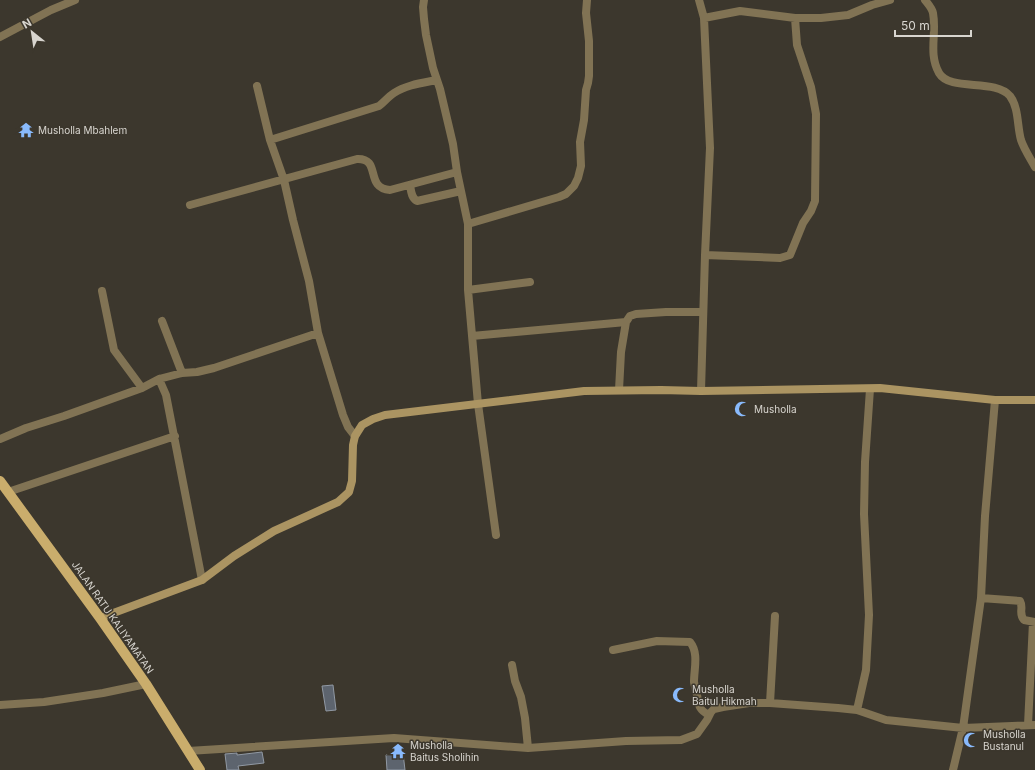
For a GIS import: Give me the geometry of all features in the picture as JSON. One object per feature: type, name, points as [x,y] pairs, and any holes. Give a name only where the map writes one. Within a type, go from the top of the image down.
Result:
[{"type":"main road","name":"JALAN RATU KALIYAMATAN","points":[[0,481],[146,684],[200,770]]},
{"type":"street","points":[[0,37],[50,10],[75,0]]},
{"type":"street","points":[[424,0],[423,7],[425,27],[433,68],[453,144],[457,172],[468,224],[468,290],[478,404],[496,535]]},
{"type":"street","points":[[468,224],[558,197],[566,194],[574,186],[582,166],[580,142],[589,76],[589,41],[586,14],[587,0]]},
{"type":"street","points":[[699,0],[704,18],[710,148],[701,391]]},
{"type":"street","points":[[704,18],[740,11],[795,18],[821,18],[848,15],[872,5],[890,0]]},
{"type":"street","points":[[925,0],[930,5],[933,12],[933,54],[940,75],[947,81],[998,88],[1009,95],[1017,112],[1021,142],[1035,167]]},
{"type":"street","points":[[705,255],[780,258],[790,255],[803,223],[811,211],[815,201],[816,114],[811,87],[797,45],[795,18]]},
{"type":"street","points":[[270,140],[379,106],[388,97],[402,89],[437,80]]},
{"type":"street","points":[[257,86],[270,140],[284,180],[309,281],[318,333],[343,415],[348,427],[355,436]]},
{"type":"street","points":[[190,205],[357,159],[367,161],[371,166],[377,184],[380,188],[390,190],[457,172]]},
{"type":"street","points":[[410,185],[412,197],[416,201],[461,191]]},
{"type":"street","points":[[468,290],[530,282]]},
{"type":"street","points":[[102,291],[114,350],[142,388]]},
{"type":"street","points":[[619,390],[621,352],[626,322],[630,316],[636,314],[666,312],[703,312]]},
{"type":"street","points":[[162,321],[182,373]]},
{"type":"street","points":[[472,336],[626,322]]},
{"type":"street","points":[[0,439],[26,428],[142,388],[159,380],[182,373],[197,372],[214,368],[318,333]]},
{"type":"street","points":[[159,380],[166,395],[175,436],[202,580]]},
{"type":"street","points":[[857,710],[866,670],[869,616],[864,514],[865,462],[870,388]]},
{"type":"street","points":[[100,618],[202,580],[234,556],[274,531],[344,498],[350,492],[352,481],[353,445],[355,436],[362,425],[372,419],[385,415],[584,391],[619,390],[701,391],[880,388],[995,400],[1035,400]]},
{"type":"street","points":[[953,770],[963,728],[981,598],[985,516],[995,400]]},
{"type":"street","points":[[8,492],[175,436]]},
{"type":"street","points":[[188,750],[394,738],[528,748],[655,740],[681,740],[697,734],[714,709],[749,703],[770,703],[857,710],[886,720],[963,728],[1031,725],[1034,622],[1024,620],[1021,614],[1020,602],[981,598]]},
{"type":"street","points":[[770,703],[775,616]]},
{"type":"street","points":[[613,650],[657,641],[690,642],[695,652],[694,684],[699,706],[703,712],[709,715]]},
{"type":"street","points":[[512,665],[515,681],[521,697],[528,748]]},
{"type":"street","points":[[0,705],[44,702],[103,694],[146,684]]},
{"type":"building","points":[[333,685],[336,710],[326,711],[322,686]]},
{"type":"building","points":[[262,752],[264,763],[238,766],[239,770],[227,770],[225,754],[237,753],[237,755]]},
{"type":"building","points":[[403,753],[405,770],[387,770],[386,755]]},
{"type":"place","name":"Musholla Mbahlem","points":[[26,130]]},
{"type":"place","name":"Musholla","points":[[742,409]]},
{"type":"place","name":"Musholla Baitul Hikmah","points":[[680,695]]},
{"type":"place","name":"Musholla Bustanul","points":[[971,740]]},
{"type":"place","name":"Musholla Baitus Sholihin","points":[[398,751]]}]
